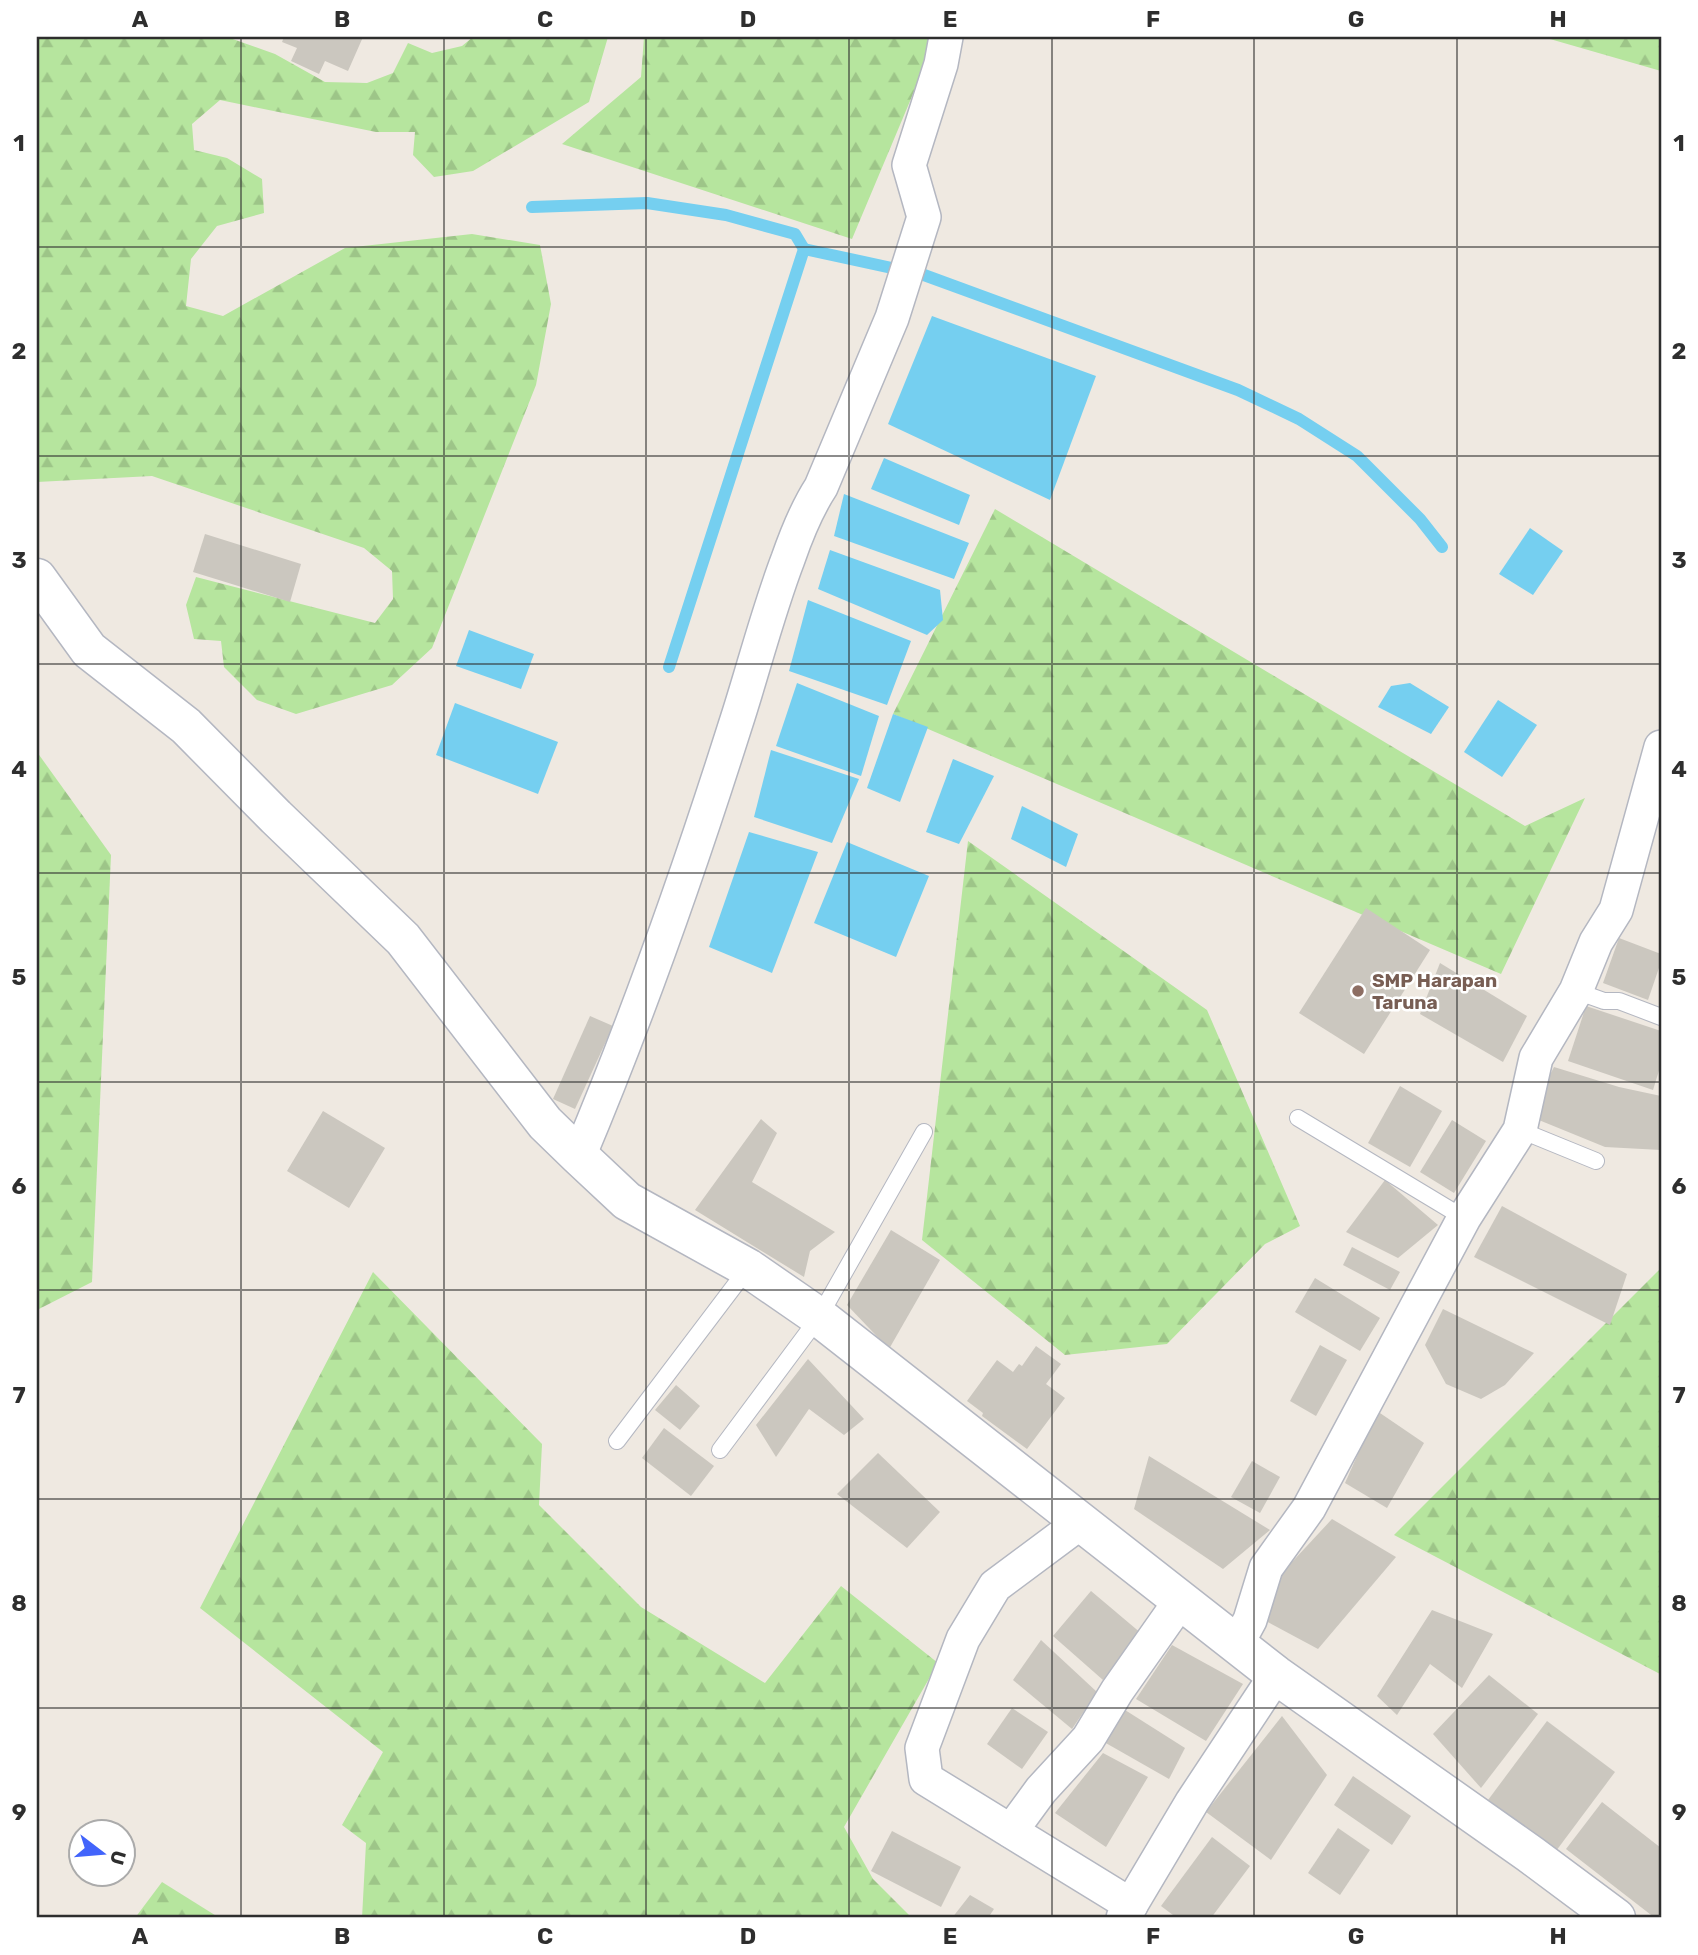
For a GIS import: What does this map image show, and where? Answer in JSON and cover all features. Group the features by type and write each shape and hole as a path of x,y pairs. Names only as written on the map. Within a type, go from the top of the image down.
{"main road":[{"path":"37,578 89,650 186,726 403,939 545,1123 627,1201 748,1268 819,1317 1276,1675 1616,1918"}],"street":[{"path":"579,1156 619,1060 684,876 735,727 784,569 806,510 821,487 892,318 924,217 909,165 941,64 946,37"},
{"path":"1237,1644 1250,1620 1266,1568 1309,1508 1464,1218 1520,1130 1536,1058 1576,991 1596,942 1616,910 1661,747"},
{"path":"1081,1522 995,1586 963,1639 922,1748 926,1779 1011,1831 1127,1912 1192,1802 1276,1675"},
{"path":"1011,1831 1041,1790 1088,1739 1117,1691 1181,1600"}],"lane":[{"path":"1576,991 1604,1001 1619,1001 1661,1017"},
{"path":"1298,1118 1464,1218"},
{"path":"1520,1130 1596,1161"},
{"path":"720,1450 819,1317 924,1132"},
{"path":"617,1441 748,1268"}],"green space":[{"path":"37,37 227,37 275,54 325,82 367,83 393,73 408,43 432,53 462,46 473,37 608,37 589,102 473,171 434,177 413,155 415,132 376,132 220,100 192,124 194,150 227,158 262,179 264,213 217,226 191,259 186,306 223,316 345,248 472,234 540,245 551,304 536,385 432,648 392,685 296,714 257,700 224,667 221,641 194,639 186,605 196,577 375,623 393,599 392,571 364,548 152,476 37,482"},
{"path":"644,37 934,37 934,44 852,239 562,144 641,77"},
{"path":"1543,37 1661,37 1661,71"},
{"path":"995,509 1525,826 1585,798 1501,974 893,714"},
{"path":"37,752 111,855 92,1282 37,1310"},
{"path":"968,841 1207,1010 1300,1226 1265,1244 1167,1344 1065,1355 922,1240"},
{"path":"1661,1268 1661,1672 1660,1674 1394,1535"},
{"path":"373,1272 542,1444 539,1505 641,1607 765,1683 841,1586 938,1663 844,1827 873,1879 912,1918 362,1918 366,1843 342,1825 383,1752 200,1608"},
{"path":"162,1882 218,1917 218,1918 135,1918"}],"water":[{"path":"932,316 1096,376 1050,500 888,424"},
{"path":"884,458 970,495 959,525 871,489"},
{"path":"844,494 969,543 954,579 834,536"},
{"path":"1530,528 1563,551 1533,595 1499,574"},
{"path":"830,550 940,590 943,620 927,635 818,589"},
{"path":"808,600 911,641 887,705 789,671"},
{"path":"469,630 534,654 521,689 456,666"},
{"path":"797,683 879,716 861,776 776,746"},
{"path":"1410,683 1449,707 1431,734 1378,707 1391,686"},
{"path":"1498,700 1537,725 1502,777 1464,752"},
{"path":"455,703 558,742 538,794 436,755"},
{"path":"893,714 928,727 900,802 867,788"},
{"path":"771,750 859,779 832,843 754,817"},
{"path":"953,759 994,776 959,844 926,832"},
{"path":"1022,806 1078,834 1066,867 1011,839"},
{"path":"749,832 818,852 772,973 709,947"},
{"path":"847,842 929,876 896,957 814,923"}],"building":[{"path":"284,37 363,37 348,71 325,61 319,74 291,61 297,48 282,42"},
{"path":"205,534 301,564 290,602 193,572"},
{"path":"1366,908 1430,950 1364,1054 1299,1013"},
{"path":"1619,938 1661,954 1661,962 1648,1000 1603,983"},
{"path":"1440,963 1527,1016 1503,1062 1420,1014"},
{"path":"1586,1006 1661,1031 1661,1064 1653,1090 1568,1061"},
{"path":"590,1016 613,1026 575,1109 553,1099"},
{"path":"1554,1067 1619,1087 1661,1096 1661,1150 1605,1147 1529,1116"},
{"path":"1400,1086 1442,1111 1410,1167 1368,1143"},
{"path":"323,1111 385,1148 349,1208 287,1171"},
{"path":"761,1119 777,1133 752,1182 835,1232 810,1251 804,1277 695,1210"},
{"path":"1452,1120 1486,1141 1454,1193 1420,1172"},
{"path":"1385,1180 1438,1225 1398,1258 1346,1232"},
{"path":"1502,1206 1627,1274 1610,1325 1474,1257"},
{"path":"891,1230 940,1260 889,1349 847,1305"},
{"path":"1352,1247 1400,1272 1390,1290 1343,1265"},
{"path":"1315,1278 1380,1318 1360,1351 1295,1312"},
{"path":"1443,1309 1534,1353 1505,1385 1481,1399 1446,1384 1425,1345"},
{"path":"1320,1345 1347,1360 1316,1416 1290,1401"},
{"path":"1036,1346 1061,1364 1046,1384 1065,1398 1027,1449 982,1416 983,1413 967,1401 997,1360 1013,1372 1019,1364 1022,1366"},
{"path":"808,1359 864,1419 844,1435 809,1409 776,1457 756,1425"},
{"path":"676,1385 700,1406 680,1430 655,1410"},
{"path":"1377,1411 1424,1443 1387,1508 1345,1483"},
{"path":"664,1428 714,1466 691,1496 642,1458"},
{"path":"878,1453 940,1512 907,1548 837,1494"},
{"path":"1149,1456 1270,1530 1223,1569 1134,1509"},
{"path":"1252,1461 1280,1477 1260,1513 1231,1497"},
{"path":"1332,1519 1396,1557 1318,1649 1262,1619 1279,1576"},
{"path":"1091,1591 1142,1634 1103,1680 1053,1636"},
{"path":"1432,1610 1493,1634 1462,1688 1430,1664 1397,1715 1377,1696"},
{"path":"1041,1640 1097,1692 1072,1729 1013,1680"},
{"path":"1172,1645 1243,1684 1206,1741 1136,1699"},
{"path":"1489,1675 1538,1714 1481,1788 1433,1734"},
{"path":"1012,1708 1048,1732 1022,1769 987,1744"},
{"path":"1125,1710 1185,1748 1169,1779 1104,1742"},
{"path":"1282,1716 1327,1775 1271,1860 1206,1812"},
{"path":"1547,1721 1615,1772 1556,1851 1488,1800"},
{"path":"1103,1753 1148,1777 1106,1847 1055,1813"},
{"path":"1353,1776 1411,1816 1392,1845 1334,1805"},
{"path":"1602,1802 1661,1848 1661,1918 1655,1918 1566,1849"},
{"path":"1338,1828 1370,1850 1340,1895 1308,1873"},
{"path":"892,1831 961,1867 941,1907 871,1871"},
{"path":"1212,1837 1250,1866 1211,1918 1177,1918 1161,1906"},
{"path":"970,1895 994,1909 988,1918 952,1918"}],"waterway":[{"path":"532,207 647,203 726,215 795,234 804,249 669,667"},
{"path":"804,249 924,275 1238,390 1299,419 1357,456 1420,519 1442,547"}],"place":[{"name":"SMP Harapan Taruna","path":"1358,991"}]}
